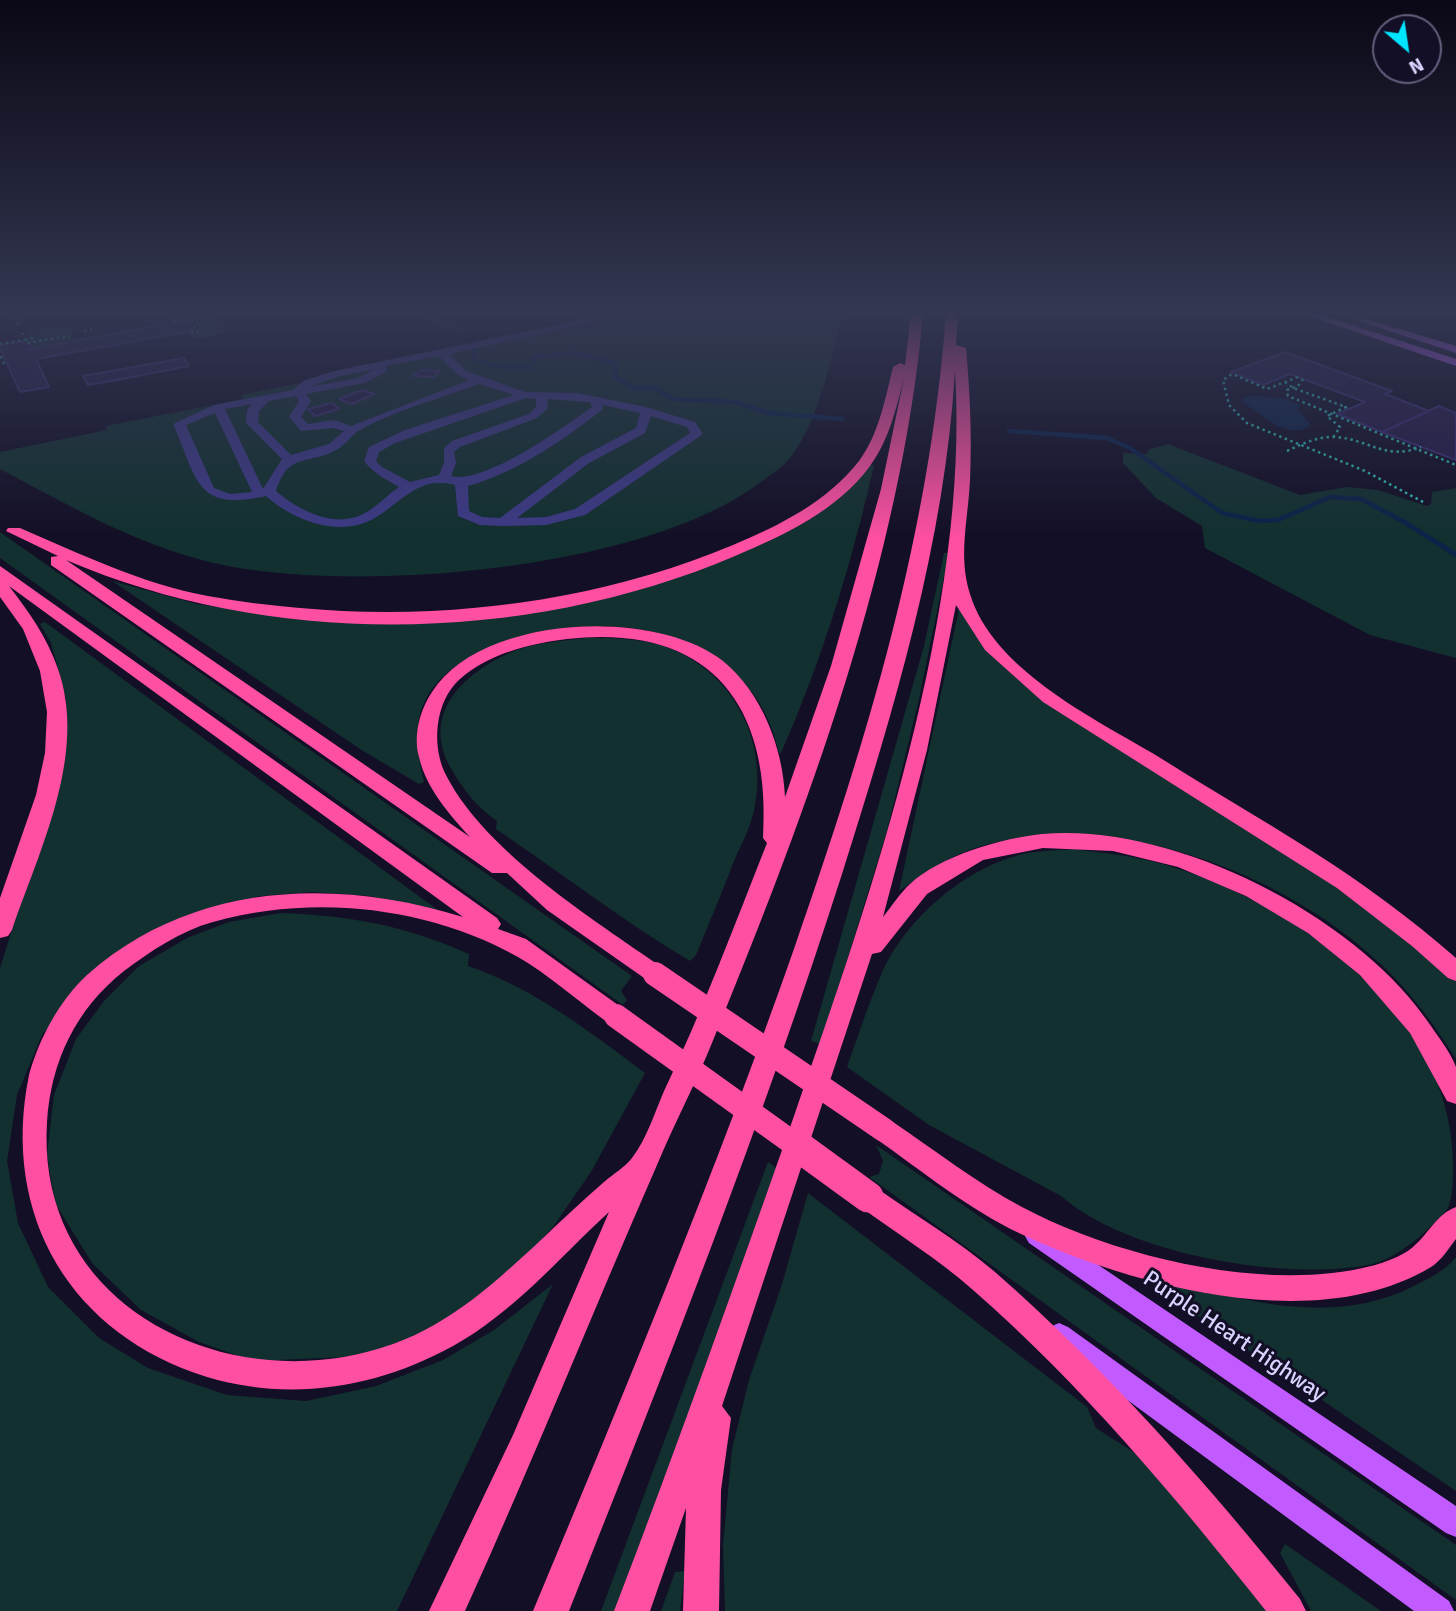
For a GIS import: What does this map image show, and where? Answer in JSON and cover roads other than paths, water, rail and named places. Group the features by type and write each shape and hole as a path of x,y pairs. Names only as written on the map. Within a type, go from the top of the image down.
{"highway":[{"path":"7,526 134,583 207,601 291,612 382,616 528,606 622,587 685,570 749,545 802,517 847,483 862,467 883,432 895,389"},
{"path":"447,1611 524,1446 643,1165 701,1040 760,894 841,666 869,570 897,453 905,389"},
{"path":"551,1611 671,1314 792,989 849,820 887,691 930,505 947,389"},
{"path":"632,1611 722,1367 853,982 919,745 941,644 956,554 964,422 961,389"},
{"path":"7,526 981,1197 1042,1230 1128,1264 1219,1282 1284,1287 1335,1285 1378,1278 1406,1266 1434,1247 1456,1219"},
{"path":"956,554 959,591 967,610 980,632 1023,677 1079,717 1357,891 1427,944 1456,972"},
{"path":"0,571 983,1280 1122,1417 1217,1522 1289,1611"},
{"path":"0,585 40,640 51,667 59,725 55,759 45,797 0,930"},
{"path":"565,912 484,838 450,799 436,777 428,756 426,736 433,703 442,688 466,667 517,642 577,631 617,631 677,643 713,663 741,694 764,738 773,773 774,836 760,894"},
{"path":"853,982 888,920 917,891 942,873 990,850 1018,843 1068,839 1110,843 1149,851 1228,878 1302,917 1336,941 1368,968 1418,1025 1456,1094"},
{"path":"528,952 490,933 430,913 384,904 309,898 275,900 219,911 159,935 123,958 78,1001 58,1031 39,1071 29,1108 26,1144 29,1182 38,1218 59,1259 90,1296 130,1328 172,1350 219,1367 267,1376 314,1376 352,1371 390,1360 426,1345 484,1312 643,1165"},
{"path":"701,1611 704,1497 722,1367"}],"main road":[{"name":"Purple Heart Highway","path":"981,1197 1456,1523"},
{"path":"983,1280 1439,1611"}],"street":[{"path":"309,389 218,407 178,424 209,490 216,496 234,499 264,493 289,459 333,447 352,430 456,389"},
{"path":"461,483 463,513 480,521 546,521 580,512 697,434 691,425 646,411 595,400 524,395 507,389"},
{"path":"298,391 305,401 295,417 305,428 334,424 352,430"},
{"path":"408,487 378,470 369,461 373,450 397,435 419,427 496,409 524,395"},
{"path":"444,478 450,463 448,452 457,444 533,416 542,408 541,395"},
{"path":"268,396 253,410 252,423 289,459"},
{"path":"218,407 264,493 305,516 330,521 361,520 408,487 444,478 461,483 493,472 582,421 598,408 595,400"},
{"path":"503,522 585,460 641,430 646,411"}],"water":[{"path":"1245,397 1288,399 1300,405 1298,409 1311,425 1302,430 1283,428 1241,401"}],"waterway":[{"path":"657,389 672,399 736,402 768,413 842,419"},
{"path":"1009,431 1107,438 1130,448 1222,513 1259,521 1278,520 1330,497 1361,499 1408,524"},
{"path":"1406,523 1456,555"}]}
